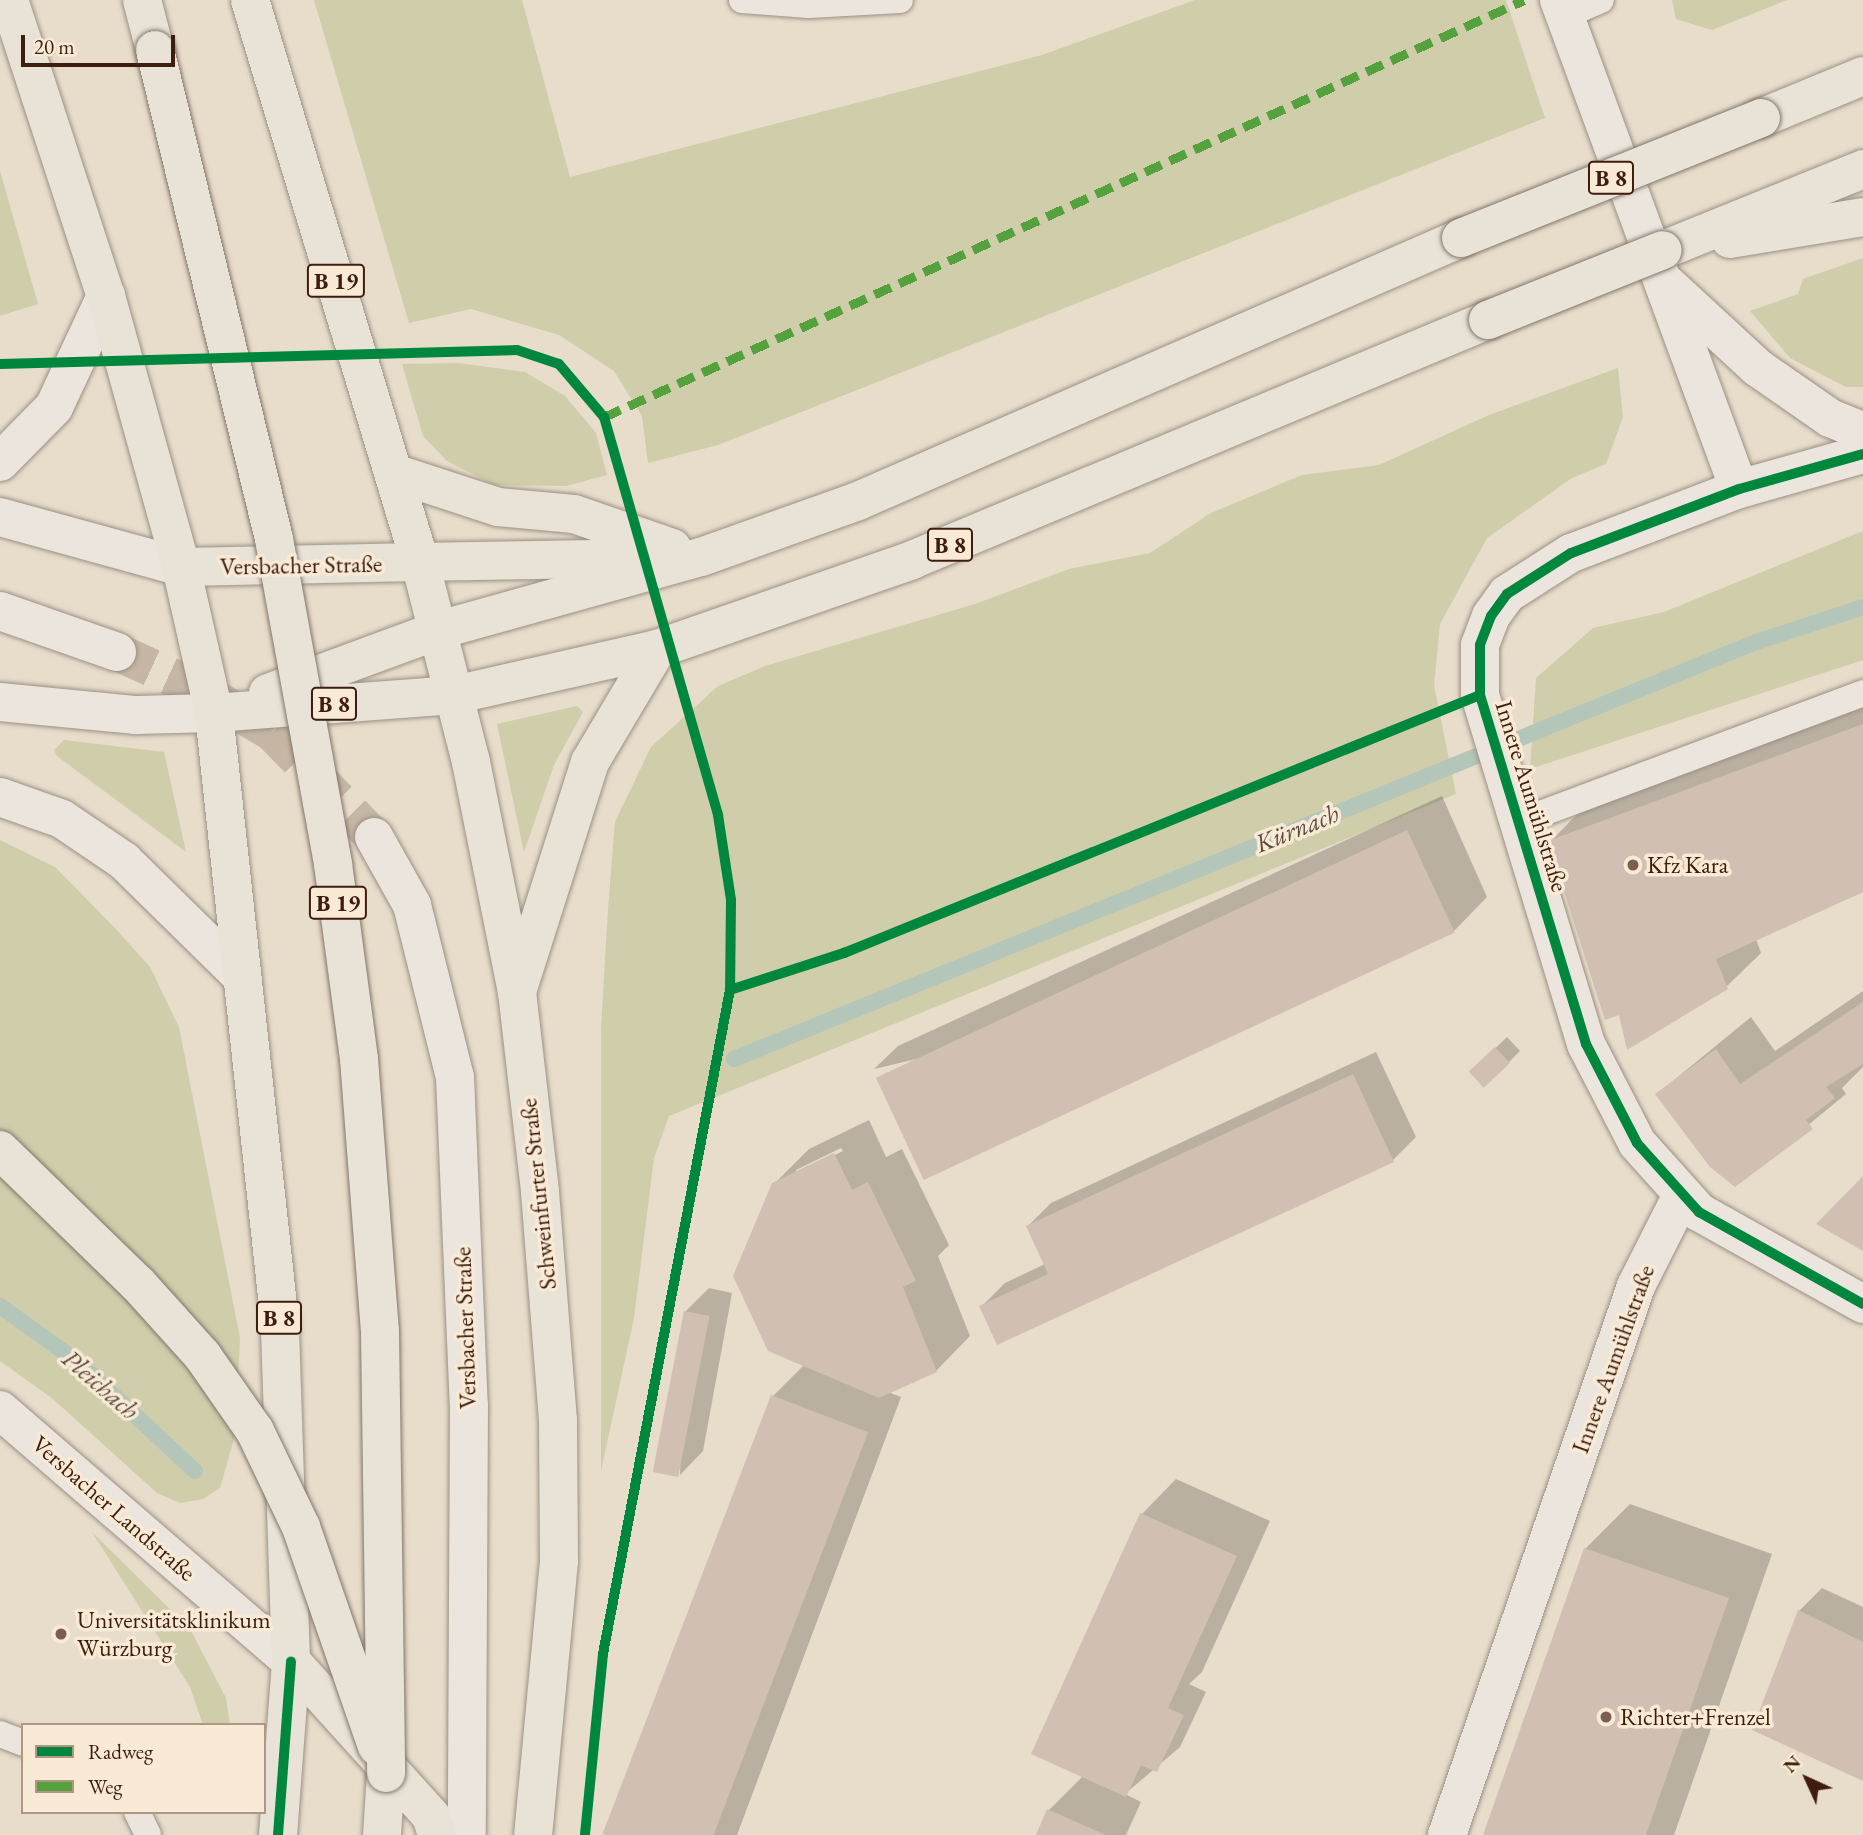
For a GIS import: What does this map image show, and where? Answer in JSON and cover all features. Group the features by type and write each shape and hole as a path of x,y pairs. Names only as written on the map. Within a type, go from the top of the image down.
{"main road":[{"path":"9,0 106,296 181,567 214,713"},
{"name":"B 19","path":"142,0 274,539 347,968 380,1331 386,1773 382,1835"},
{"name":"B 19","path":"250,0 420,562"},
{"name":"B 8","path":"214,713 439,630 701,557 858,501 1461,238 1863,76"},
{"name":"B 8","path":"1663,265 1799,195 1863,169"},
{"name":"B 8","path":"214,713 454,695 657,649 912,560 1488,320 1663,265 1856,219"},
{"path":"394,473 498,507 575,514 701,557"},
{"name":"B 8","path":"420,562 701,557"},
{"name":"Versbacher Straße","path":"181,567 420,562"},
{"name":"Schweinfurter Straße","path":"420,562 454,695 517,992 558,1420 559,1561 533,1835"},
{"path":"517,992 590,762 657,649"},
{"name":"B 8","path":"214,713 280,1324 291,1661 278,1835"},
{"name":"B 19","path":"0,1150 148,1294 202,1354 255,1431 301,1527 386,1773"},
{"path":"291,1661 431,1816 437,1835"},
{"path":"287,1713 357,1732"}],"street":[{"path":"1562,8 1663,265 1739,489"},
{"path":"1663,265 1758,368 1830,418 1863,431"},
{"path":"0,462 54,407 106,296"},
{"name":"Innere Aumühlstraße","path":"1447,1835 1636,1286 1681,1197 1637,1143 1586,1044 1514,816 1480,695 1480,645 1507,594 1571,553 1739,489 1863,454"},
{"path":"0,517 181,567"},
{"path":"0,611 117,652"},
{"path":"0,702 136,715 214,713"},
{"path":"0,797 62,819 124,861 241,976"},
{"name":"Versbacher Straße","path":"374,837 412,905 455,1077 469,1405 467,1835"},
{"path":"1681,1197 1863,1304"},
{"name":"Versbacher Landstraße","path":"7,1423 291,1661"}],"lane":[{"path":"742,0 808,5 900,0"},
{"path":"1562,8 1601,0"},
{"name":"Innere Aumühlstraße","path":"1514,816 1863,693"},
{"path":"138,1814 148,1835"}],"shaded area":[{"path":"314,0 522,0 570,177 1042,55 1195,0 1506,0 1545,118 718,445 648,463 642,416 614,371 559,335 471,309 409,323"},
{"path":"1672,0 1787,0 1712,30 1676,19"},
{"path":"0,171 38,304 0,316"},
{"path":"1863,258 1863,387 1846,387 1790,358 1750,311 1798,294 1803,279"},
{"path":"459,363 525,372 565,396 596,433 607,475 566,486 494,485 447,461 423,436 402,364"},
{"path":"1618,368 1623,417 1606,464 1572,478 1487,538 1440,624 1434,685 1456,794 669,1116 654,1158 634,1318 601,1471 601,1028 608,909 615,822 651,747 718,686 765,666 975,604 1069,569 1150,553 1211,513 1302,475 1379,465 1489,415"},
{"path":"1863,531 1863,660 1530,769 1536,678 1593,628 1664,612"},
{"path":"577,706 583,712 554,765 524,852 497,724"},
{"path":"64,740 164,752 186,852 57,756 54,750"},
{"path":"0,840 55,867 115,928 150,967 179,1027 240,1338 236,1432 220,1488 203,1499 180,1503 157,1493 53,1399 0,1361"},
{"path":"92,1532 190,1629 226,1698 230,1723 202,1723 190,1687"}],"building":[{"path":"1863,724 1863,892 1716,959 1728,989 1627,1050 1619,1015 1605,1020 1548,841"},
{"path":"1407,830 1455,932 924,1180 876,1078"},
{"path":"1863,1002 1863,1064 1826,1087 1835,1098 1806,1120 1813,1129 1735,1187 1710,1167 1655,1094 1716,1049 1740,1084"},
{"path":"1495,1047 1510,1063 1484,1088 1469,1072"},
{"path":"1353,1074 1394,1162 997,1345 979,1306 1048,1274 1026,1226"},
{"path":"834,1153 852,1190 868,1182 916,1281 903,1287 937,1372 879,1398 768,1351 733,1276 772,1183"},
{"path":"1863,1176 1863,1251 1816,1224"},
{"path":"684,1311 710,1316 678,1477 653,1472"},
{"path":"771,1395 868,1432 713,1835 603,1834"},
{"path":"1140,1513 1237,1556 1168,1708 1184,1715 1157,1772 1141,1765 1126,1797 1031,1754"},
{"name":"Richter+Frenzel","path":"1584,1548 1729,1598 1646,1835 1483,1835"},
{"path":"1798,1610 1863,1642 1863,1781 1752,1730"},
{"path":"1047,1809 1106,1835 1036,1835"}],"waterway":[{"name":"Kürnach","path":"734,1059 1756,642 1863,607"},
{"name":"Pleichach","path":"0,1306 78,1362 195,1471"}],"tunnel":[{"path":"117,652 196,688 272,732 374,837"}],"marked path":[{"path":"604,417 1524,0"}],"cycle path":[{"path":"0,364 517,350 559,364 604,417 718,815 731,900 730,990 603,1654 585,1835"},
{"path":"1863,454 1739,489 1571,553 1507,594 1491,616 1480,645 1480,695 1586,1044 1637,1143 1699,1212 1863,1304"},
{"path":"730,990 844,953 1480,695"},
{"path":"278,1835 291,1661"}],"place":[{"name":"Kfz Kara","path":"1633,865"},
{"name":"Universitätsklinikum Würzburg","path":"61,1634"},
{"name":"Richter+Frenzel","path":"1606,1717"}]}
